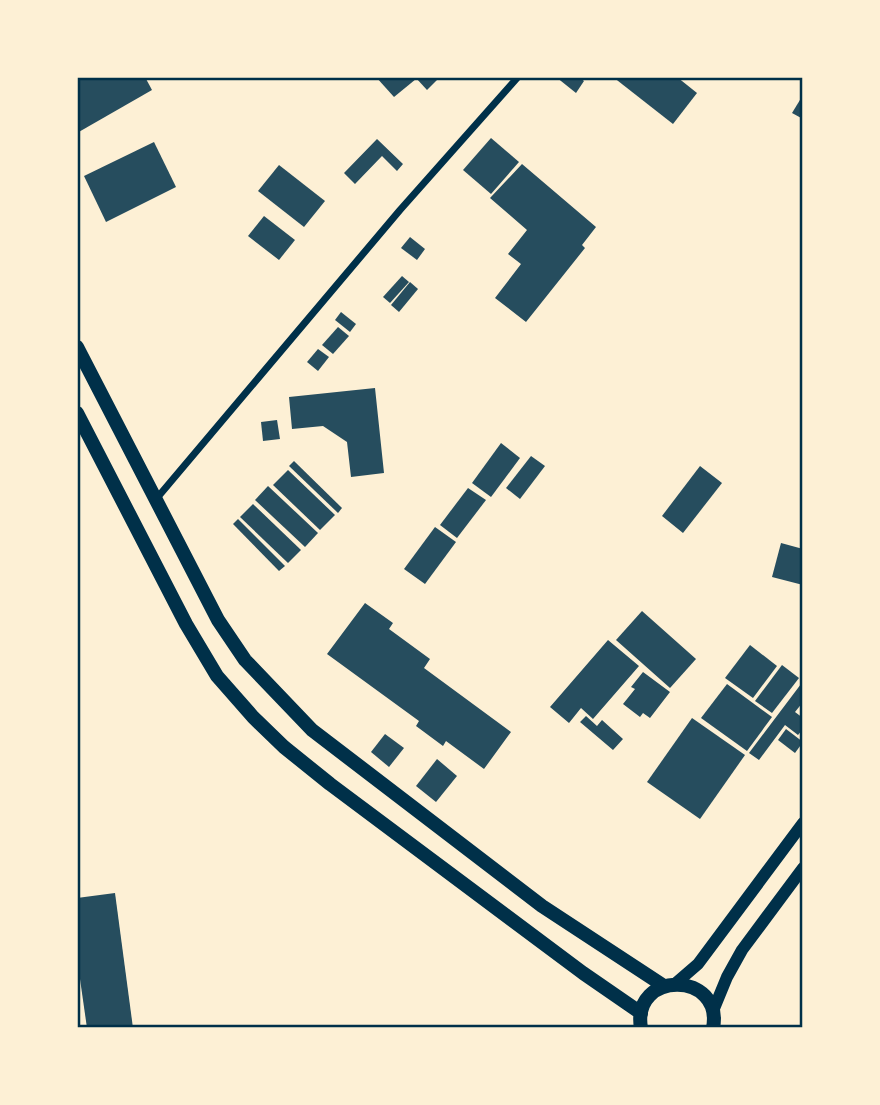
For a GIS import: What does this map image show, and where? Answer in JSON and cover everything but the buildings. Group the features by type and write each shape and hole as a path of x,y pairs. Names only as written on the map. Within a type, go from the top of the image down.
{"main road":[{"path":"77,347 218,620 245,660 312,730 542,906 670,985"},
{"path":"77,413 186,624 217,676 253,717 284,747 330,784 583,973 641,1013"},
{"path":"641,1028 641,1013 645,1001 653,992 670,985 689,985 699,991 708,1000 715,1023"}],"street":[{"path":"157,498 400,210 517,77"},
{"path":"670,985 704,957 803,823"},
{"path":"715,1023 727,977 742,950 803,868"}]}
